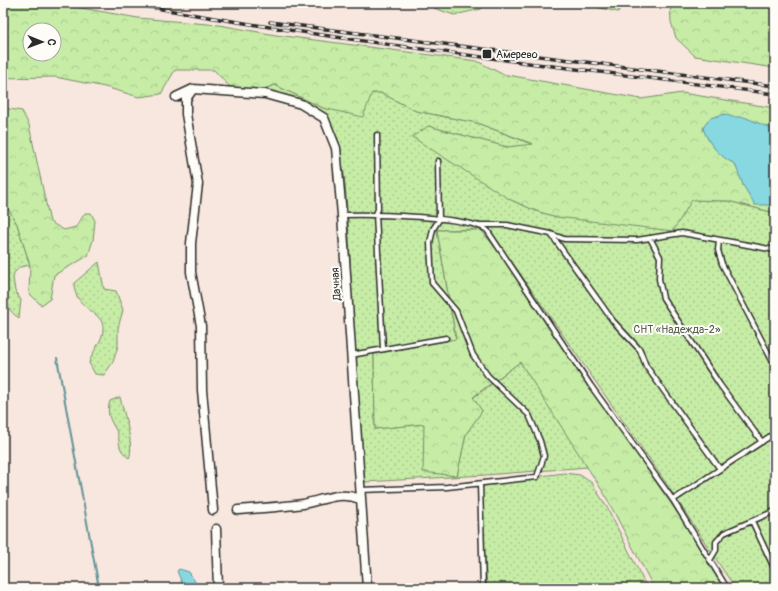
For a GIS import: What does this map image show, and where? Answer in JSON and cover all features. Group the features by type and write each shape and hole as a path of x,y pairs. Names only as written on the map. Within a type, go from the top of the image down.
{"street":[{"path":"176,97 193,89 225,88 266,94 301,104 324,118 336,148 342,215 351,423 359,490"},
{"path":"193,89 186,99 186,114 198,184 192,243 191,272 201,326 202,390 213,510"},
{"name":"Дачная","path":"342,215 367,588"},
{"path":"238,510 304,504 338,496 351,496 360,499"},
{"path":"216,529 218,588"}],"lane":[{"path":"377,135 378,210 376,214 383,348"},
{"path":"359,490 480,484 537,477 544,456 540,441 529,416 502,391 480,366 473,355 456,311 432,283 430,243 433,229 440,220 438,161"},
{"path":"342,215 376,214 481,225 507,225 551,234 564,239 607,240 650,238 682,233 719,241 775,250"},
{"path":"481,225 486,230 591,386 673,500 727,588"},
{"path":"551,234 613,321 640,350 646,366 720,469"},
{"path":"650,238 660,257 659,279 662,298 720,385 762,442"},
{"path":"719,241 718,250 722,264 775,366"},
{"path":"348,355 446,338"},
{"path":"673,500 775,433"},
{"path":"480,484 483,588"},
{"path":"710,560 716,550 716,542 724,533 775,511"},
{"path":"752,521 775,570"}],"green space":[{"path":"3,3 53,3 138,18 219,25 276,35 477,61 502,74 641,99 682,93 775,108 775,213 728,201 692,200 673,231 557,217 536,211 509,199 412,137 428,126 507,147 533,144 477,123 416,111 381,93 372,93 363,117 323,108 275,85 255,92 229,86 214,70 175,70 161,94 139,97 105,87 55,77 3,78"},
{"path":"438,3 486,3 481,9 454,15 434,8"},
{"path":"592,3 624,3 618,12 596,7"},
{"path":"670,3 775,3 775,68 695,56 676,38 671,22"},
{"name":"СНТ «Надежда-2»","path":"275,85 323,108 373,93 381,93 416,111 477,123 534,145 507,147 428,126 509,199 536,211 557,217 692,200 728,201 775,213 775,588 735,588 662,477 489,229 437,230 456,340 374,354 375,429 424,424 457,476 466,434 482,411 473,398 520,362 588,467 485,475 365,482 357,396 348,219 344,173 336,140 318,114 255,92"},
{"path":"3,108 22,111 29,125 50,222 64,230 76,227 85,213 91,213 95,221 93,240 88,256 54,275 50,299 41,305 29,293 30,265 17,224 3,200"},
{"path":"3,200 17,224 30,265 20,267 14,273 13,278 15,291 21,300 19,318 13,313 7,304 3,282"},
{"path":"437,230 481,230 513,269 546,324 683,521 723,588 654,588 605,495 520,362 473,397 482,411 466,434 457,476 423,472 424,424 375,429 374,354 456,339"},
{"path":"99,262 104,289 116,291 123,310 118,328 118,346 113,362 104,375 95,374 89,363 103,334 102,323 99,318 79,299 75,292 74,283"},
{"path":"120,397 130,437 131,445 129,458 120,448 118,434 110,420 110,401"},
{"path":"564,473 580,475 592,483 608,509 647,588 487,588 480,484"}],"water":[{"path":"725,114 732,117 744,117 775,130 774,205 755,205 743,185 735,164 724,158 711,145 705,134 703,128 710,118"},
{"path":"179,569 189,572 199,588 184,588 177,571"}],"waterway":[{"path":"57,358 99,588"}],"railway":[{"path":"129,3 370,42 775,94"},
{"path":"270,22 775,86"}],"place":[{"name":"Амерево","path":"487,54"}]}
